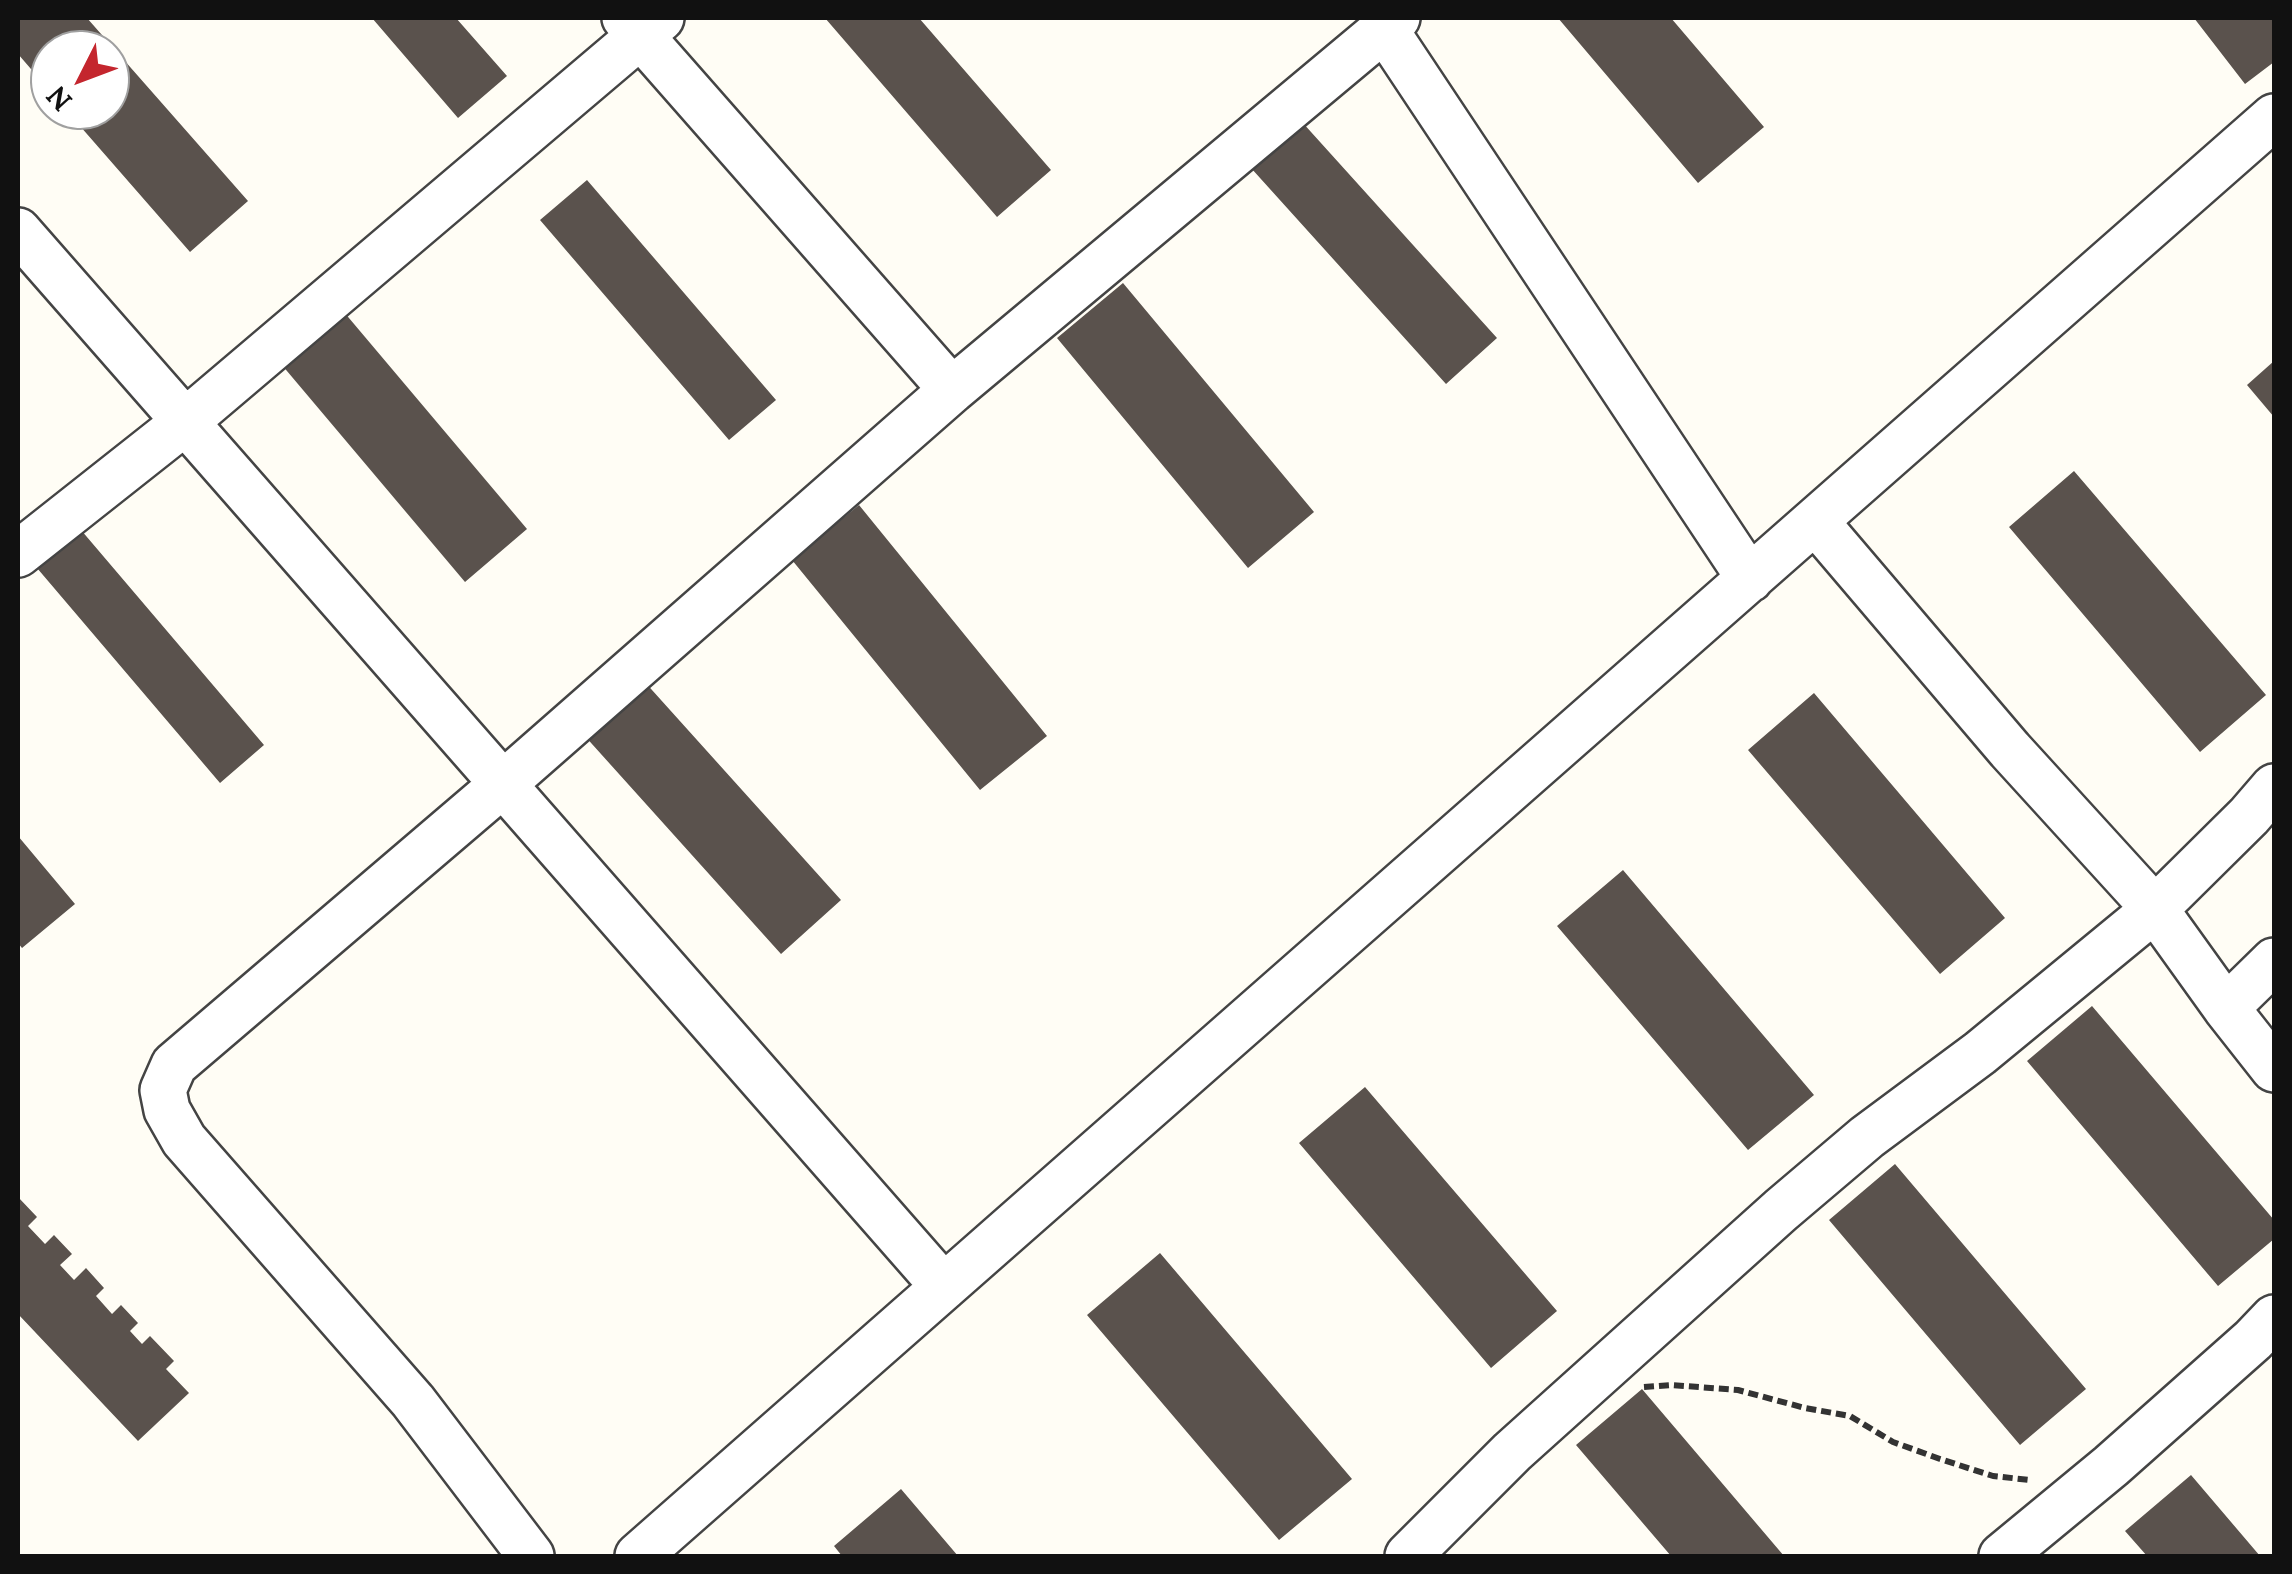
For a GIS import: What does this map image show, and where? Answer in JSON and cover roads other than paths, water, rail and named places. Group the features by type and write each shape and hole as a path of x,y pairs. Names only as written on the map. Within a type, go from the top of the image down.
{"street":[{"path":"18,554 185,422 642,23 952,390"},
{"path":"531,1556 414,1402 184,1140 167,1110 163,1090 174,1065 952,390 1391,23 1750,579"},
{"path":"638,1556 2274,117"},
{"path":"18,231 944,1287"},
{"path":"1815,521 2010,750 2156,909 2274,1068"},
{"path":"1408,1556 1524,1440 1781,1210 1867,1137 1980,1053 2156,909 2274,787"},
{"path":"2226,1008 2274,961"},
{"path":"2002,1556 2274,1318"}]}
